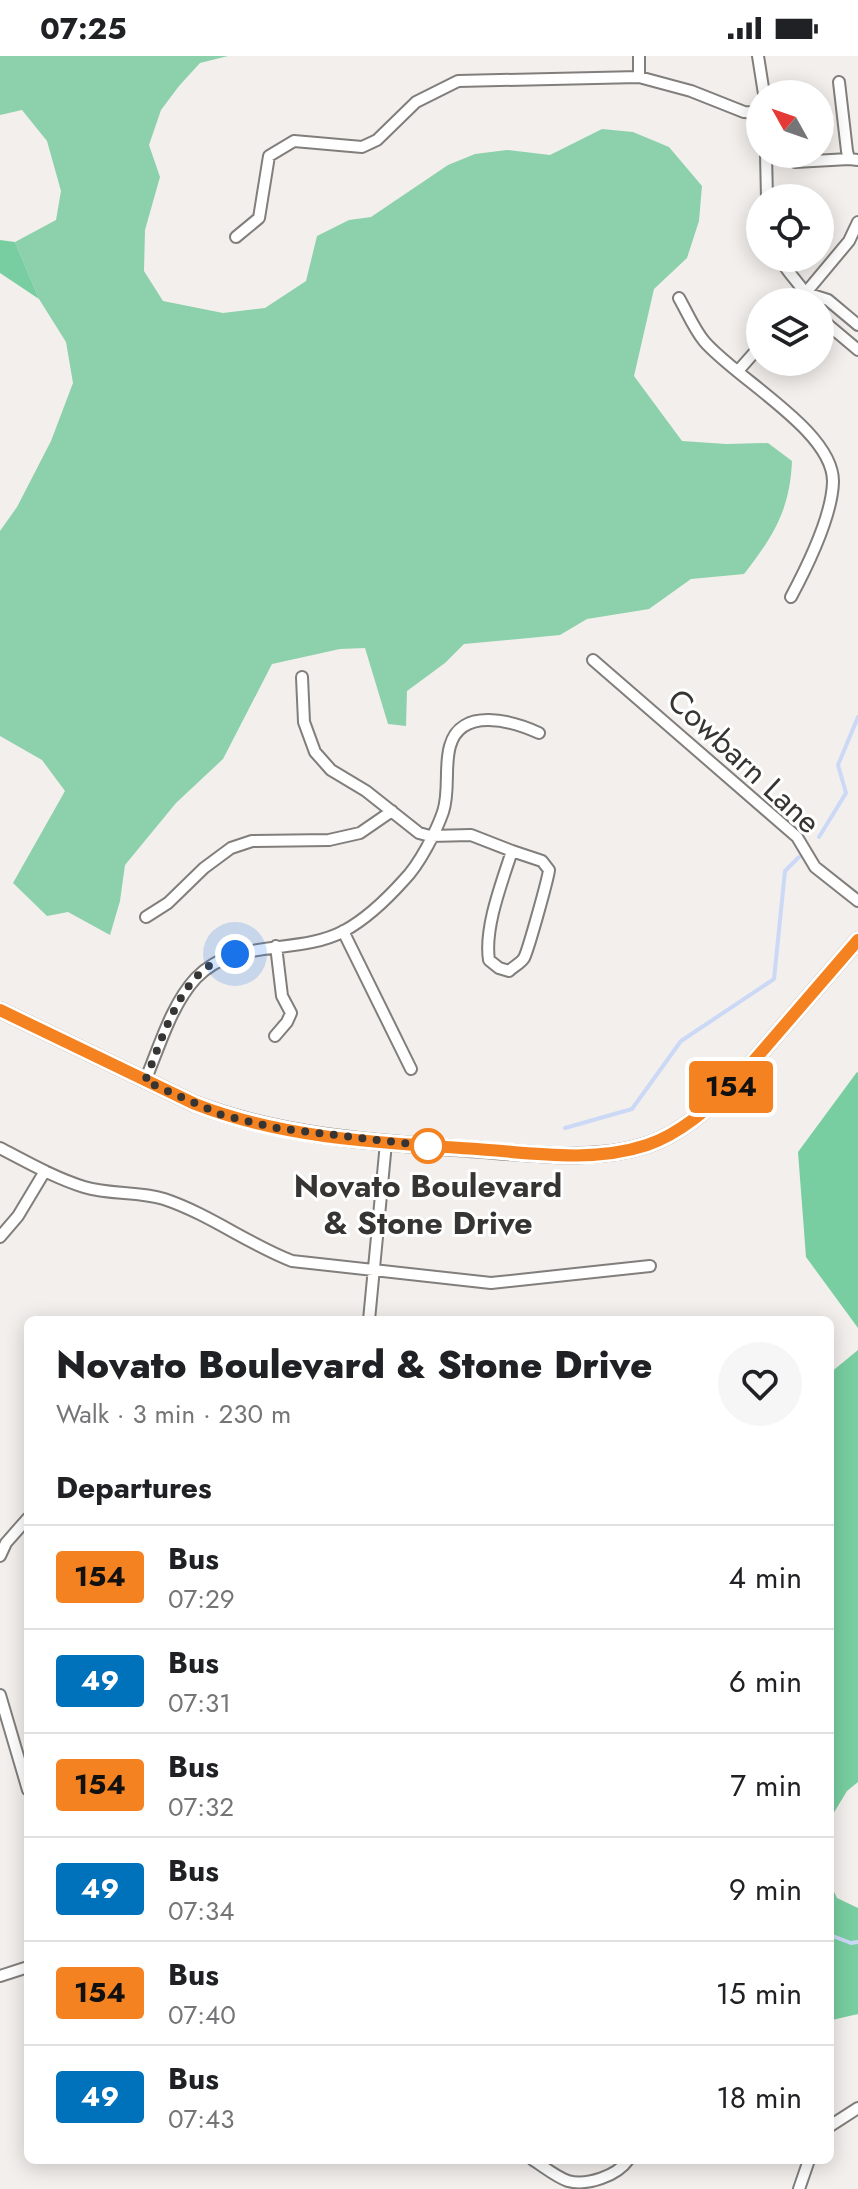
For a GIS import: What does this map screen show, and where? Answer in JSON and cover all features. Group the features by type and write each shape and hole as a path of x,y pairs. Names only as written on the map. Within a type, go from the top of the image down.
{"main road":[{"path":"0,1010 222,1115 276,1128 386,1143 554,1155 600,1154 647,1145 680,1129 732,1086 858,940"}],"street":[{"path":"639,56 639,77"},
{"path":"758,56 762,80"},
{"path":"236,237 259,218 269,156 294,141 362,147 377,140 416,102 458,81 639,77 691,91 746,112"},
{"path":"834,161 854,160 839,82"},
{"path":"815,288 849,241 858,223"},
{"path":"788,272 801,288"},
{"path":"679,298 704,340 812,435 829,462 833,481 829,508 791,597"},
{"path":"834,305 858,325"},
{"path":"834,330 858,350"},
{"path":"738,371 746,362"},
{"name":"Cowbarn Lane","path":"593,660 797,837 815,867 858,901"},
{"path":"302,677 304,722 315,752 331,770 366,791 419,833 430,836 471,835 542,861 549,870 548,883 524,958 509,971 489,960 487,949 497,899 512,851"},
{"path":"145,1081 180,1000 195,979 211,965 235,954 313,941 343,931 386,899 414,870 443,811 450,745 457,732 471,722 491,719 518,723 539,733"},
{"path":"146,917 168,903 204,868 231,848 252,841 329,840 360,833 392,811"},
{"path":"343,931 411,1069"},
{"path":"275,1036 291,1013 282,996 276,946"},
{"path":"369,1316 386,1143"},
{"path":"0,1148 86,1187 142,1194 182,1206 292,1261 491,1283 650,1266"},
{"path":"0,1237 18,1216 45,1171"},
{"path":"0,1556 6,1543 24,1523"},
{"path":"0,1695 24,1760"},
{"path":"0,1976 24,1968"},
{"path":"834,2123 858,2108"},
{"path":"540,2164 568,2181 599,2179 625,2164"},
{"path":"799,2189 808,2164"}],"green space":[{"path":"0,56 228,56 200,63 161,110 149,145 160,177 145,230 144,271 163,301 223,313 265,308 306,281 317,236 349,220 371,217 448,165 475,154 507,150 550,155 602,129 633,132 669,147 702,186 699,221 687,258 654,289 634,376 682,441 768,443 792,461 784,509 763,548 744,574 691,579 649,609 587,619 560,635 464,644 445,663 407,691 406,726 388,724 365,648 340,649 272,664 223,759 176,803 125,865 120,901 110,935 68,912 47,916 13,883 65,791 42,760 0,736 0,531 17,507 51,441 73,383 66,342 39,299 15,242 56,220 61,191 47,141 22,110 0,115"},
{"path":"0,240 15,242 39,299 0,273"},
{"path":"857,1072 858,1328 806,1257 798,1152"},
{"path":"858,1350 858,1782 847,1791 834,1812 834,1370"},
{"path":"834,1892 837,1898 858,1908 858,2014 834,2020"}],"waterway":[{"path":"819,837 846,793 838,765 858,717"},
{"path":"565,1128 632,1109 681,1041 774,979 785,871 799,857"},
{"path":"834,1937 851,1943 858,1942"}],"bus line":[{"name":"154","path":"0,1010 195,1104 222,1115 276,1128 386,1143 554,1155 600,1154 647,1145 680,1129 712,1105 858,940"}],"place":[{"name":"Novato Boulevard & Stone Drive","path":"428,1146"}],"route":[{"path":"235,954 211,965 195,979 180,1000 145,1081 222,1115 276,1128 428,1146"}]}
